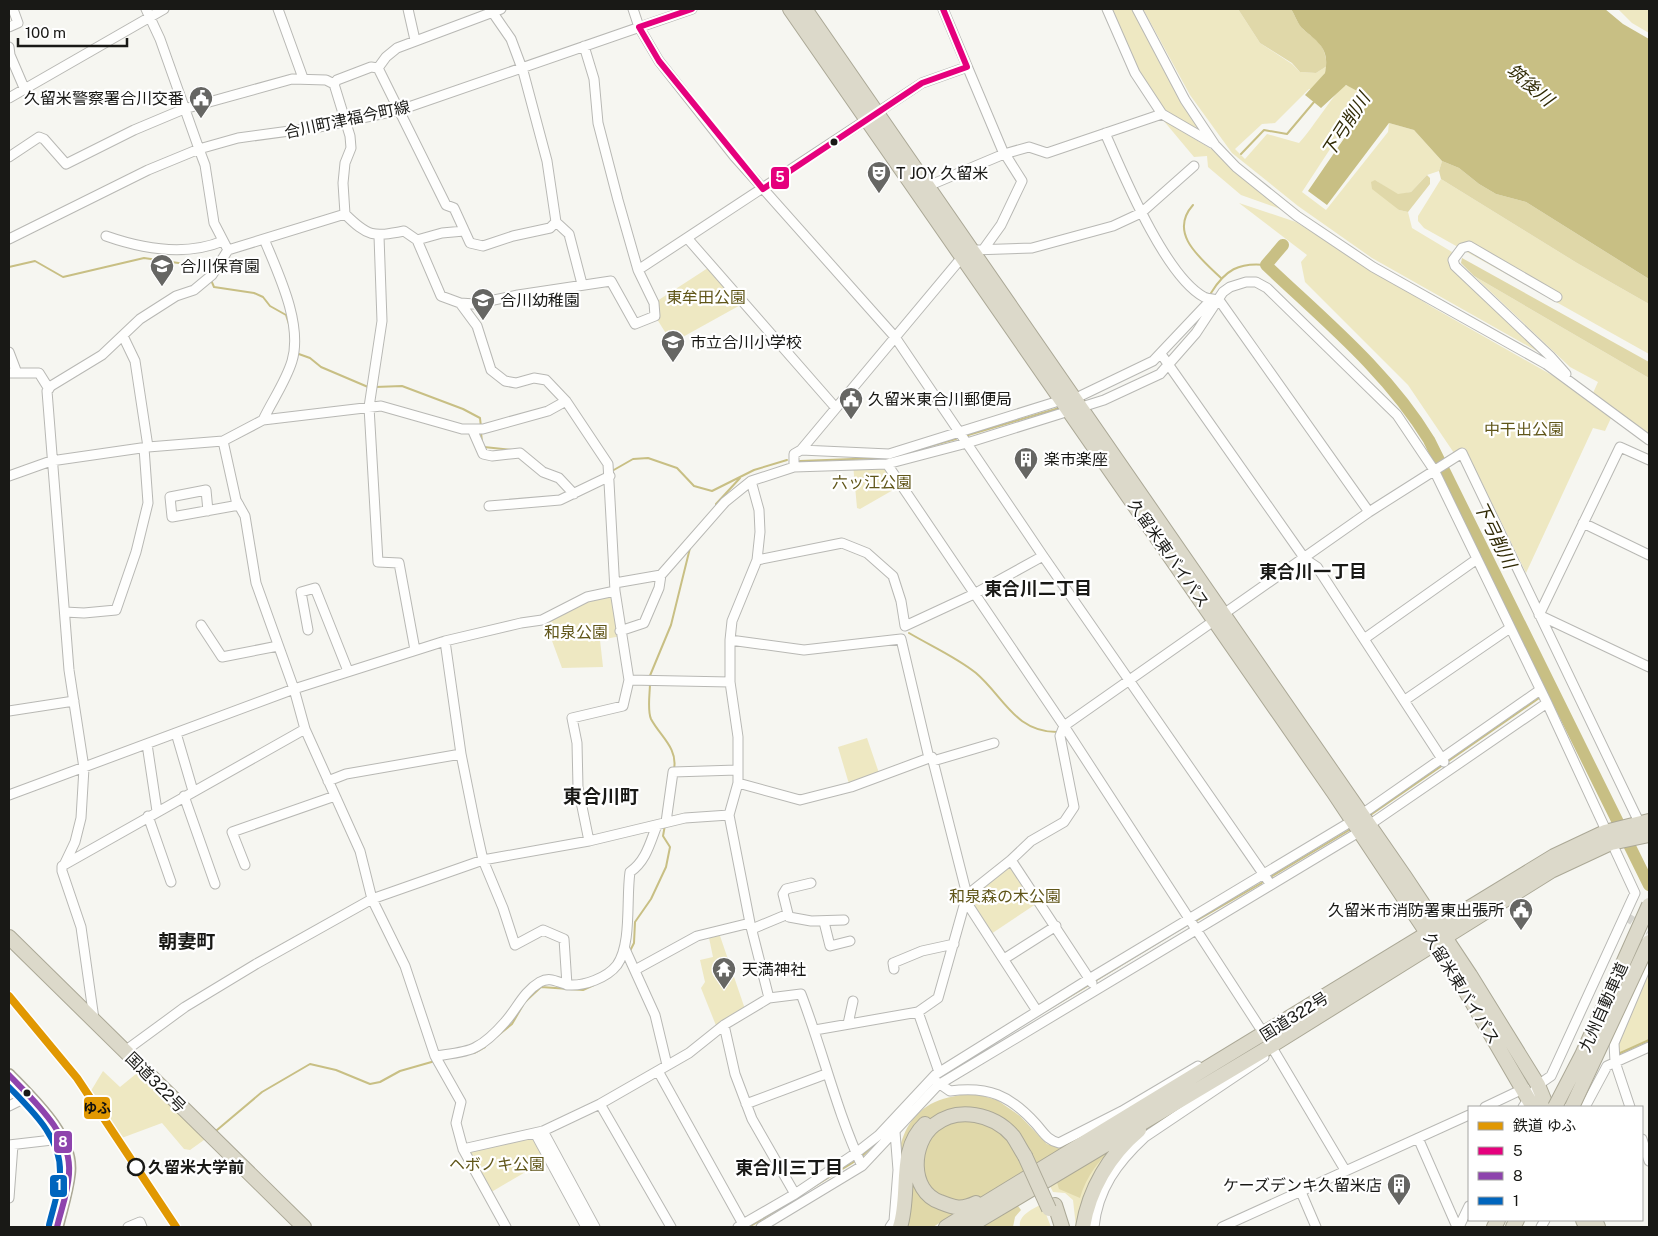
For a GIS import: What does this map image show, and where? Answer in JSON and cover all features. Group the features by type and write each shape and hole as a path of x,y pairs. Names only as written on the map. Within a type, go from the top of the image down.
{"highway":[{"name":"久留米東バイパス","path":"790,9 928,186 1071,404 1220,618 1538,1085 1547,1106"},
{"name":"久留米東バイパス","path":"805,9 872,115 917,194 973,252"},
{"name":"国道322号","path":"946,1227 1001,1193 1268,1040 1436,936 1612,836 1643,828"},
{"name":"九州自動車道","path":"1556,1106 1582,1055 1649,905"},
{"name":"久留米東バイパス","path":"1436,936 1527,1100"},
{"name":"国道322号","path":"9,938 62,991 94,1019 304,1227"},
{"name":"九州自動車道","path":"1572,1106 1649,942"},
{"name":"国道322号","path":"968,1227 1167,1108 1268,1040"},
{"path":"900,1227 906,1194 908,1155 913,1140 931,1118 952,1108 975,1106 1004,1120 1026,1141 1029,1155 1062,1227"},
{"path":"1083,1227 1086,1207 1097,1181 1136,1132 1167,1108"},
{"path":"1001,1193 963,1209 933,1200 925,1192 917,1179 916,1163 926,1136 934,1125 958,1114 983,1115 1012,1136 1029,1155"},
{"path":"1052,1207 1055,1227"}],"main road":[{"path":"9,1075 44,1112 60,1139 68,1161 70,1173 57,1227"}],"street":[{"path":"9,27 18,23 13,9"},
{"path":"49,389 102,355 123,336 132,324 176,296 194,290 212,275 225,245 214,223 205,165 160,39 146,9"},
{"path":"9,98 164,9"},
{"path":"278,9 303,78"},
{"path":"408,9 415,40"},
{"path":"633,9 639,27 659,61 763,189 895,337 1043,556 1271,884"},
{"name":"合川町津福今町線","path":"9,239 148,170 199,149 238,138 346,122 400,110 692,9"},
{"path":"794,467 794,454 801,450 835,406 973,252 1002,225 1022,180 1004,154 943,9"},
{"path":"1107,9 1135,73 1162,114 1215,145"},
{"path":"1137,9 1185,100 1215,145 1236,168 1298,216 1373,267 1546,364 1649,440"},
{"path":"378,68 386,57 397,48 497,11 511,39 522,68 547,161 556,222 569,234 582,284"},
{"path":"9,157 39,137 44,139 66,164 134,130 184,110 303,78 326,80 334,84 350,136 351,148 345,163 343,183 345,214 360,229 379,236 404,230 417,240 441,296 460,303 475,304 582,284 611,281 635,324 655,316 654,303 638,270 598,123 594,79 584,46"},
{"path":"9,47 10,55 25,90"},
{"path":"334,84 338,80 371,67 378,68"},
{"path":"638,270 688,239 922,83 967,67"},
{"path":"378,68 446,205 454,208 470,244 483,246 513,236 550,228 556,222"},
{"path":"928,186 1004,154 1029,146 1047,153 1162,114"},
{"path":"1105,133 1141,213 1188,284 1211,299 1369,512"},
{"path":"973,252 1032,248 1114,226 1141,213 1194,166"},
{"path":"106,236 177,251 264,239 345,214"},
{"path":"417,240 442,233 464,230"},
{"path":"379,236 382,321 369,407 378,562 398,563 415,650"},
{"path":"264,239 293,319 292,361 264,420"},
{"path":"688,239 835,406"},
{"path":"1557,297 1469,246 1462,248 1453,260 1455,266 1550,356 1572,382"},
{"path":"620,631 644,623 659,588 661,575 725,502 751,481 794,467 887,464 968,443 1071,404 1153,362 1211,299 1230,287 1246,282 1256,282 1267,288 1397,415 1436,468 1477,560 1612,836 1635,893 1551,1076"},
{"path":"801,450 889,454 959,433 1071,404 1104,400 1160,374 1168,366 1211,299"},
{"path":"460,303 477,326 491,370 506,381 516,383 534,378 546,380 566,402 603,454 609,472 615,587 620,631 629,680 623,706 572,718 577,743 578,787 589,841"},
{"path":"65,612 84,613 116,610 136,552 148,503 146,448 135,361 123,336"},
{"path":"9,352 13,373 39,373 49,389 47,408 51,461 74,701 84,768 81,818 75,842 62,871 81,927 94,1019"},
{"path":"1161,354 1305,559 1317,567 1448,769"},
{"path":"9,476 51,461 146,448 223,442 264,420 381,406 397,408 462,428 482,429 548,411 566,402"},
{"path":"472,429 483,454 492,456 520,454 543,472 559,478 574,494"},
{"path":"223,442 239,505 246,516 256,583 294,689 305,729 360,852 372,899 405,966 435,1056 461,1102 456,1123 463,1148 506,1227"},
{"path":"1539,615 1620,447 1649,460"},
{"path":"815,1030 918,1012 938,998 966,898 1031,841 1064,822 1074,807 1060,736 1064,726 1305,559 1369,512 1436,468 1462,454 1643,828"},
{"path":"887,464 1064,726 1191,919 1268,1040 1345,1170"},
{"path":"489,506 560,500 574,494 609,472"},
{"path":"751,481 759,510 760,532 756,560 732,621 730,682 738,737 738,783 729,815 751,926 770,998"},
{"path":"208,511 206,490 170,497 172,517 208,511 239,505"},
{"path":"1584,524 1649,555"},
{"path":"756,560 842,543 867,553 893,576 901,601 905,626 901,639 966,898 1037,1011"},
{"path":"905,626 974,594 1043,556"},
{"path":"1364,639 1477,560"},
{"path":"9,795 294,689 445,641 521,623 542,620 587,597 615,587 661,575"},
{"path":"308,630 301,592 315,588 348,671"},
{"path":"1539,615 1649,667"},
{"path":"201,625 222,657 278,646"},
{"path":"1405,700 1510,628"},
{"path":"730,640 804,650 901,639"},
{"path":"445,641 461,754 483,860 503,908 515,945 544,930 564,939 567,984"},
{"path":"629,680 730,682"},
{"path":"761,1227 862,1166 938,1085 1271,884 1360,823 1441,758 1540,690"},
{"path":"9,711 74,701"},
{"path":"658,1070 740,1226 795,1194 856,1153 879,1134 937,1074 1089,979 1360,823 1448,769 1547,703"},
{"path":"65,863 305,729"},
{"path":"176,733 193,791"},
{"path":"738,783 800,800 850,788 931,760 994,743"},
{"path":"147,744 157,811"},
{"path":"328,781 346,774 461,754"},
{"path":"666,822 673,772 737,770"},
{"path":"184,796 215,884"},
{"path":"245,865 232,832 259,820 335,796"},
{"path":"125,1051 185,1007 256,964 372,899 441,873 483,860 589,841 666,822 729,815"},
{"path":"148,816 171,882"},
{"path":"435,1056 475,1048 505,1022 518,1002 541,982 551,979 567,984 581,985 606,974 616,966 625,949 627,894 630,872 638,867 647,853 657,825"},
{"path":"1011,860 1056,926 1096,990"},
{"path":"811,883 784,891 789,917 824,922 844,920"},
{"path":"635,970 698,936 751,926 788,914"},
{"path":"824,922 830,946 850,941"},
{"path":"1004,960 1056,926"},
{"path":"894,969 892,963 922,952 954,944"},
{"path":"625,949 655,1015 667,1065"},
{"path":"1586,1106 1611,1064 1614,1043 1649,960"},
{"path":"463,1148 539,1132 600,1104 689,1053 724,1025 770,998 801,994 815,1030 826,1074 862,1166"},
{"path":"848,1024 853,1001"},
{"path":"918,1012 937,1074 938,1085"},
{"path":"724,1025 735,1074 752,1119 795,1194"},
{"path":"938,1085 950,1091 971,1088 990,1091 1001,1096 1024,1112 1050,1141 1059,1143 1122,1111 1250,1034 1268,1040"},
{"path":"1094,1227 1096,1209 1105,1184 1131,1151 1145,1138 1263,1058 1268,1040"},
{"path":"1491,1106 1527,1100 1538,1085 1551,1076 1611,1064 1649,1047"},
{"path":"1611,1064 1630,1106"},
{"path":"746,1104 826,1074"},
{"path":"9,1106 29,1096"},
{"path":"600,1104 671,1227"},
{"path":"1225,1227 1345,1170 1468,1115"},
{"path":"539,1132 586,1227"},
{"path":"539,1132 595,1227"},
{"path":"890,1227 894,1221 898,1170 895,1132"},
{"path":"1418,1138 1458,1227"},
{"path":"9,1198 11,1145 60,1139"},
{"path":"1643,1142 1649,1161"},
{"path":"1301,1192 1316,1227"},
{"path":"1458,1227 1468,1208"},
{"path":"128,1227 140,1222 142,1227"}],"green space":[{"path":"1109,9 1133,9 1176,91 1202,135 1165,111 1138,75"},
{"path":"1143,9 1238,9 1260,43 1292,64 1300,72 1316,73 1327,66 1325,73 1312,89 1309,89 1275,123 1262,124 1235,149 1245,159 1267,134 1299,143 1342,87 1351,86 1358,90 1367,105 1351,117 1302,192 1326,210 1388,132 1389,123 1414,130 1442,161 1439,171 1427,175 1411,192 1398,195 1375,180 1399,210 1408,212 1412,228 1452,252 1450,267 1542,354 1372,258 1298,206 1232,153 1190,95"},
{"path":"1618,9 1649,9 1649,33 1632,23"},
{"path":"1163,120 1213,150 1241,177 1283,210 1241,195 1208,167 1207,156 1194,157"},
{"path":"1441,179 1577,263 1649,304 1649,354 1424,228 1418,221 1418,216"},
{"name":"中干出公園","path":"1239,203 1296,222 1432,307 1557,378 1611,418 1605,431 1593,428 1526,573 1465,448 1454,453 1408,385 1305,282 1301,262 1307,255"},
{"name":"東牟田公園","path":"711,266 744,303 672,343 655,316 654,303"},
{"path":"1474,276 1649,378 1649,435 1593,393 1598,382 1570,367"},
{"name":"六ッ江公園","path":"853,464 887,464 900,486 860,509 857,508"},
{"name":"和泉公園","path":"615,591 621,636 600,640 603,667 562,668 544,619 587,597"},
{"path":"867,738 879,773 849,784 838,747"},
{"name":"和泉森の木公園","path":"1011,860 1039,902 988,936 967,895"},
{"path":"718,930 746,1012 717,1028 701,988 705,982 700,960 713,957 708,933"},
{"path":"1649,961 1649,1047 1615,1062 1614,1043"},
{"path":"142,1069 211,1135 190,1150 184,1149 162,1123 119,1139 89,1094 103,1071 120,1087"},
{"name":"ヘボノキ公園","path":"540,1132 551,1157 488,1194 463,1149"},
{"path":"1128,1135 1080,1227 1076,1227 1073,1200 1065,1193 1053,1192 1050,1186"},
{"path":"1042,1204 1051,1227 1020,1227 1021,1219 1031,1210"}],"shaded area":[{"path":"1238,9 1291,9 1302,28 1323,49 1327,66 1316,73 1300,72 1292,63 1260,43"},
{"path":"1442,161 1459,168 1479,184 1496,194 1526,202 1649,279 1649,304 1577,263 1441,179 1439,171"},
{"path":"1427,175 1430,178 1430,184 1408,212 1399,210 1372,189 1371,182 1375,180 1398,194 1411,192"},
{"path":"1462,258 1649,362 1649,378 1474,276 1461,263"},
{"path":"973,1093 997,1100 1020,1116 1047,1144 1058,1147 1069,1144 933,1227 894,1227 898,1157 902,1140 909,1124 920,1112 935,1102 948,1097"},
{"path":"1117,1143 1094,1168 1080,1198 1059,1189 1056,1179"},
{"path":"1018,1206 1021,1210 1015,1217 1013,1227 978,1227 1000,1212"}],"water":[{"name":"筑後川","path":"1291,9 1605,9 1623,24 1649,39 1649,279 1526,202 1496,194 1479,184 1459,168 1442,161 1414,130 1389,123 1327,205 1308,191 1367,105 1361,93 1346,85 1321,108 1305,95 1325,73 1326,58 1322,47 1301,27"}],"waterway":[{"path":"1241,154 1264,130 1287,134 1314,102"},
{"path":"1193,205 1186,215 1185,235 1196,253 1221,278"},
{"name":"下弓削川","path":"1283,245 1266,265 1354,347 1394,391 1429,440 1649,885"},
{"path":"9,267 35,261 63,277 144,258 206,267 209,273"},
{"path":"1211,293 1222,278 1234,269 1240,266 1266,265"},
{"path":"211,280 214,287 254,293 263,297 270,306 286,315 289,324"},
{"path":"296,353 310,358 321,367 368,387"},
{"path":"375,387 402,386 463,409 480,418 481,427"},
{"path":"965,436 1059,408"},
{"path":"481,432 482,442"},
{"path":"919,449 956,439"},
{"path":"484,447 512,450"},
{"path":"612,471 633,459 648,458 677,468 694,486 712,491 754,470 787,460"},
{"path":"800,461 880,458"},
{"path":"716,507 716,504 740,478"},
{"path":"649,678 671,625 690,548"},
{"path":"909,633 976,673 1020,720 1043,730 1057,732"},
{"path":"650,683 649,706 651,719 671,748 675,762 674,769"},
{"name":"下弓削川","path":"1546,694 1552,690"},
{"path":"1447,762 1542,696"},
{"path":"1369,816 1443,765"},
{"path":"629,953 634,943 635,922 651,899 666,867 670,847 663,836 665,825"},
{"path":"1269,878 1351,829"},
{"path":"1194,922 1265,881"},
{"path":"1095,981 1189,924"},
{"path":"526,1001 541,987 583,990 594,985"},
{"path":"1039,1015 1089,985"},
{"path":"496,1037 512,1024 523,1005"},
{"path":"1618,1054 1649,1040"},
{"path":"474,1053 485,1047"},
{"path":"217,1130 262,1092 310,1064 336,1070 370,1084 380,1082 400,1071 435,1061"},
{"path":"861,1157 875,1143"},
{"path":"810,1189 857,1160"},
{"path":"749,1227 785,1205"}],"tunnel":[{"path":"1625,916 1649,931"}],"rail line":[{"name":"ゆふ","path":"9,996 77,1078 176,1227"}],"transit line":[{"name":"5","path":"692,9 639,27 659,61 763,189 922,83 967,67 943,9"},
{"name":"8","path":"9,1075 50,1120 65,1145 69,1174 57,1227"},
{"name":"1","path":"9,1087 43,1125 56,1147 60,1178 49,1225"}],"place":[{"name":"久留米警察署合川交番","path":"201,119"},
{"name":"T JOY 久留米","path":"879,194"},
{"name":"合川保育園","path":"162,287"},
{"name":"合川幼稚園","path":"483,321"},
{"name":"市立合川小学校","path":"673,363"},
{"name":"久留米東合川郵便局","path":"851,420"},
{"name":"楽市楽座","path":"1026,480"},
{"name":"久留米市消防署東出張所","path":"1521,931"},
{"name":"天満神社","path":"724,990"},
{"name":"久留米大学前","path":"136,1167"},
{"name":"ケーズデンキ久留米店","path":"1399,1206"}],"district":[{"name":"東合川一丁目","path":"1313,572"},
{"name":"東合川二丁目","path":"1038,589"},
{"name":"東合川町","path":"601,796"},
{"name":"朝妻町","path":"187,941"},
{"name":"東合川三丁目","path":"789,1168"}]}
